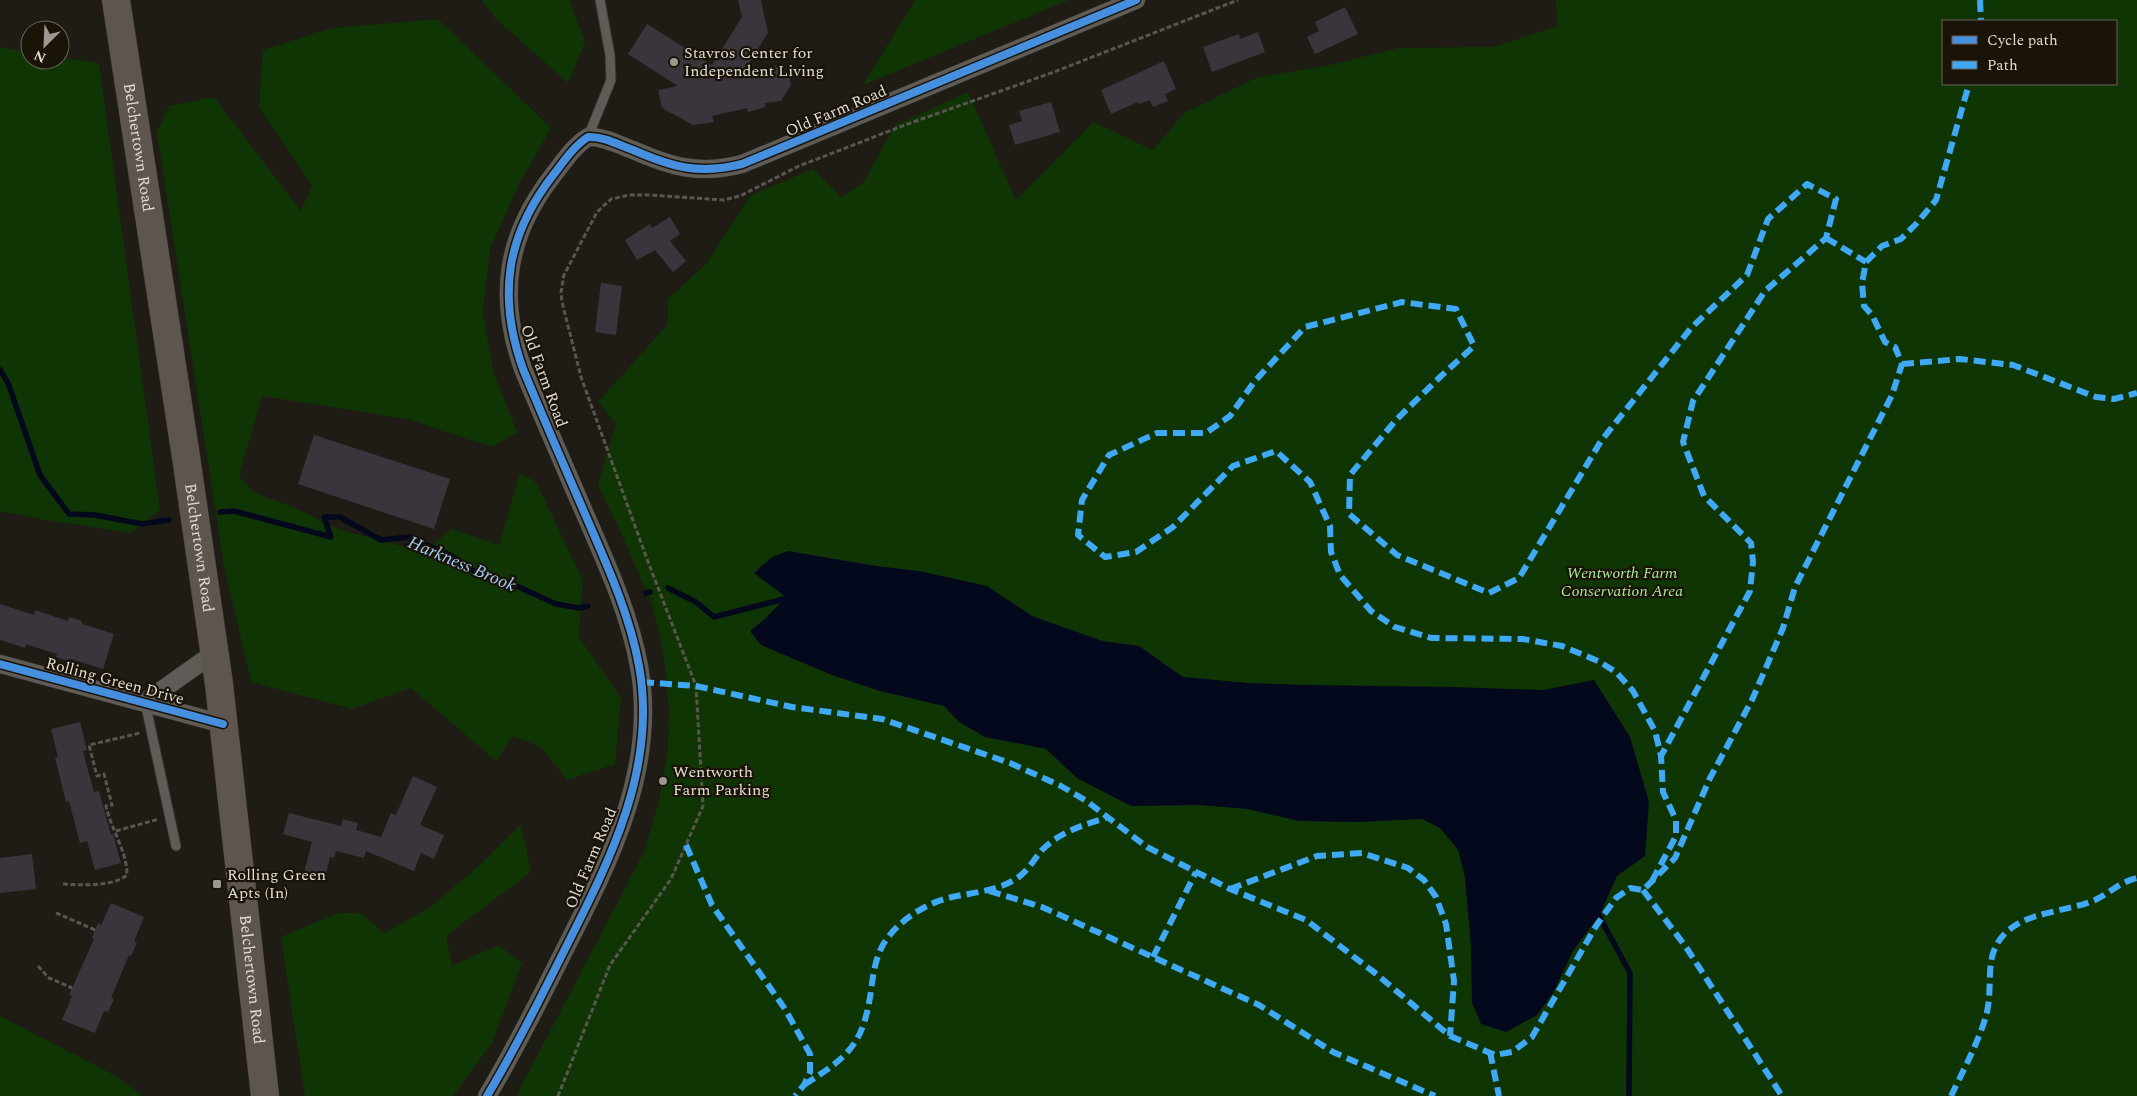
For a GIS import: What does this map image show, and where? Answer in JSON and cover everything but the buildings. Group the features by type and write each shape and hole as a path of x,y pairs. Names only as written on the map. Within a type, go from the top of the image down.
{"highway":[{"name":"Belchertown Road","path":"116,0 184,438 214,653 265,1096"}],"street":[{"name":"Old Farm Road","path":"487,1096 532,1016 595,889 620,833 638,770 642,722 642,682 634,645 604,558 523,369 509,316 509,273 520,234 542,189 574,150 588,137 611,142 675,166 708,170 729,167 782,148 1136,0"},
{"name":"Rolling Green Drive","path":"145,702 214,653"},
{"name":"Rolling Green Drive","path":"0,664 38,676 145,702 223,724"}],"lane":[{"path":"588,137 611,80 610,55 600,0"},
{"path":"145,702 176,846"}],"path":[{"path":"558,1096 610,964 671,879 703,806 696,686 581,377 562,302 561,292 564,276 597,212 611,199 630,195 724,200 740,196 799,166 889,131 1054,72 1238,0"},
{"path":"62,884 95,885 125,877 127,870 116,831 110,822 106,806 112,805 104,774 97,776 89,745 151,730"},
{"path":"116,831 159,819"},
{"path":"56,914 95,930"},
{"path":"38,966 49,978 72,988"}],"green space":[{"path":"482,0 569,0 585,42 568,83 495,18"},
{"path":"915,0 1069,0 863,85"},
{"name":"Wentworth Farm Conservation Area","path":"1556,0 2137,0 2137,1096 516,1096 644,852 659,802 668,746 669,707 663,650 652,605 598,485 616,423 598,402 668,324 668,299 707,263 751,195 813,169 841,197 864,182 895,125 968,92 1016,200 1093,122 1153,150 1184,113 1258,77 1330,65 1399,48 1493,47 1558,26"},
{"path":"438,19 551,128 519,184 490,249 483,313 493,371 517,432 492,447 407,419 262,396 239,476 255,493 293,507 341,530 423,552 452,529 499,545 520,473 536,482 583,580 579,637 621,698 615,764 567,780 541,747 513,736 496,761 411,688 352,709 251,682 224,566 157,132 169,106 214,97 301,211 312,185 259,107 263,50 332,28"},
{"path":"0,47 20,50 20,70 70,70 70,59 99,63 160,510 130,533 0,511"},
{"path":"521,824 531,872 446,936 452,966 498,945 522,963 492,1043 453,1096 305,1096 281,937 338,913 361,913 384,933 429,908 479,866"},
{"path":"0,1016 116,1076 143,1096 0,1096"}],"water":[{"path":"788,551 876,566 919,571 987,586 1032,616 1102,641 1139,646 1183,677 1247,683 1543,690 1594,680 1630,737 1649,802 1645,856 1617,876 1600,914 1573,951 1553,993 1537,1015 1506,1032 1481,1024 1472,1003 1471,947 1465,877 1458,850 1440,828 1422,819 1355,822 1299,821 1247,809 1199,805 1131,806 1077,778 1046,749 985,737 959,722 944,706 880,691 832,675 761,645 750,631 766,618 786,597 754,573 772,557"}],"waterway":[{"name":"Harkness Brook","path":"0,370 8,383 40,475 69,514 95,515 142,524 169,520"},
{"name":"Harkness Brook","path":"220,512 234,511 331,537 324,517 340,517 381,540 409,537 452,556 480,575 510,583 556,604 579,608 588,606"},
{"name":"Harkness Brook","path":"668,588 696,602 714,617 784,599"},
{"path":"646,593 650,592"},
{"path":"1596,910 1630,973 1629,1096"}],"marked path":[{"path":"1980,0 1981,20"},
{"path":"642,682 696,686 792,707 882,719 1010,763 1061,786 1085,800 1147,847 1230,889 1306,920 1375,973 1450,1036 1495,1055 1512,1052 1532,1037 1596,926 1616,898 1630,888 1643,890 1675,858 1710,778 1752,700 1783,628 1795,587 1892,395 1902,364 1895,347 1885,342 1872,315 1864,306 1862,283 1866,262 1882,246 1901,239 1936,200 1969,85"},
{"path":"1652,881 1676,836 1676,820 1663,792 1661,756 1655,731 1633,691 1616,672 1598,661 1562,646 1523,639 1431,638 1395,627 1371,611 1340,575 1331,552 1330,526 1310,482 1276,451 1233,466 1173,527 1136,552 1105,557 1078,535 1082,500 1109,455 1157,433 1206,433 1230,416 1254,382 1305,327 1402,302 1456,309 1474,346 1396,420 1350,475 1349,514 1397,555 1489,593 1519,578 1601,441 1691,328 1747,275 1768,219 1807,184 1836,199 1826,238 1765,291 1693,401 1683,442 1704,496 1751,543 1753,562 1750,591 1661,756"},
{"path":"1826,238 1866,262"},
{"path":"1902,364 1960,359 2013,365 2096,397 2114,399 2137,393"},
{"path":"804,1085 843,1057 858,1037 868,1009 877,958 886,940 898,926 931,904 948,898 985,891 1012,881 1020,876 1042,850 1056,838 1080,826 1106,818"},
{"path":"686,845 712,905 785,1009 810,1054 810,1072 804,1085 795,1096"},
{"path":"1230,889 1317,856 1362,853 1408,868 1424,880 1436,897 1446,924 1454,981 1450,1036"},
{"path":"1153,957 1196,872"},
{"path":"1951,1096 1983,1026 1989,1002 1993,953 1998,942 2007,931 2021,922 2036,916 2090,902 2137,878"},
{"path":"1643,890 1686,947 1782,1096"},
{"path":"989,891 1042,907 1259,1005 1333,1052 1435,1096"},
{"path":"1490,1052 1499,1096"}],"cycle path":[{"path":"487,1096 536,1007 597,885 625,815 635,779 641,742 643,704 639,666 630,629 611,574 523,369 510,316 509,291 516,243 525,220 538,197 570,154 588,137 605,139 660,161 686,168 712,169 742,164 1136,0"},
{"path":"0,664 223,724"}],"place":[{"name":"Stavros Center for Independent Living","path":"674,62"},
{"name":"Wentworth Farm Parking","path":"663,781"},
{"name":"Rolling Green Apts (In)","path":"217,884"}]}
